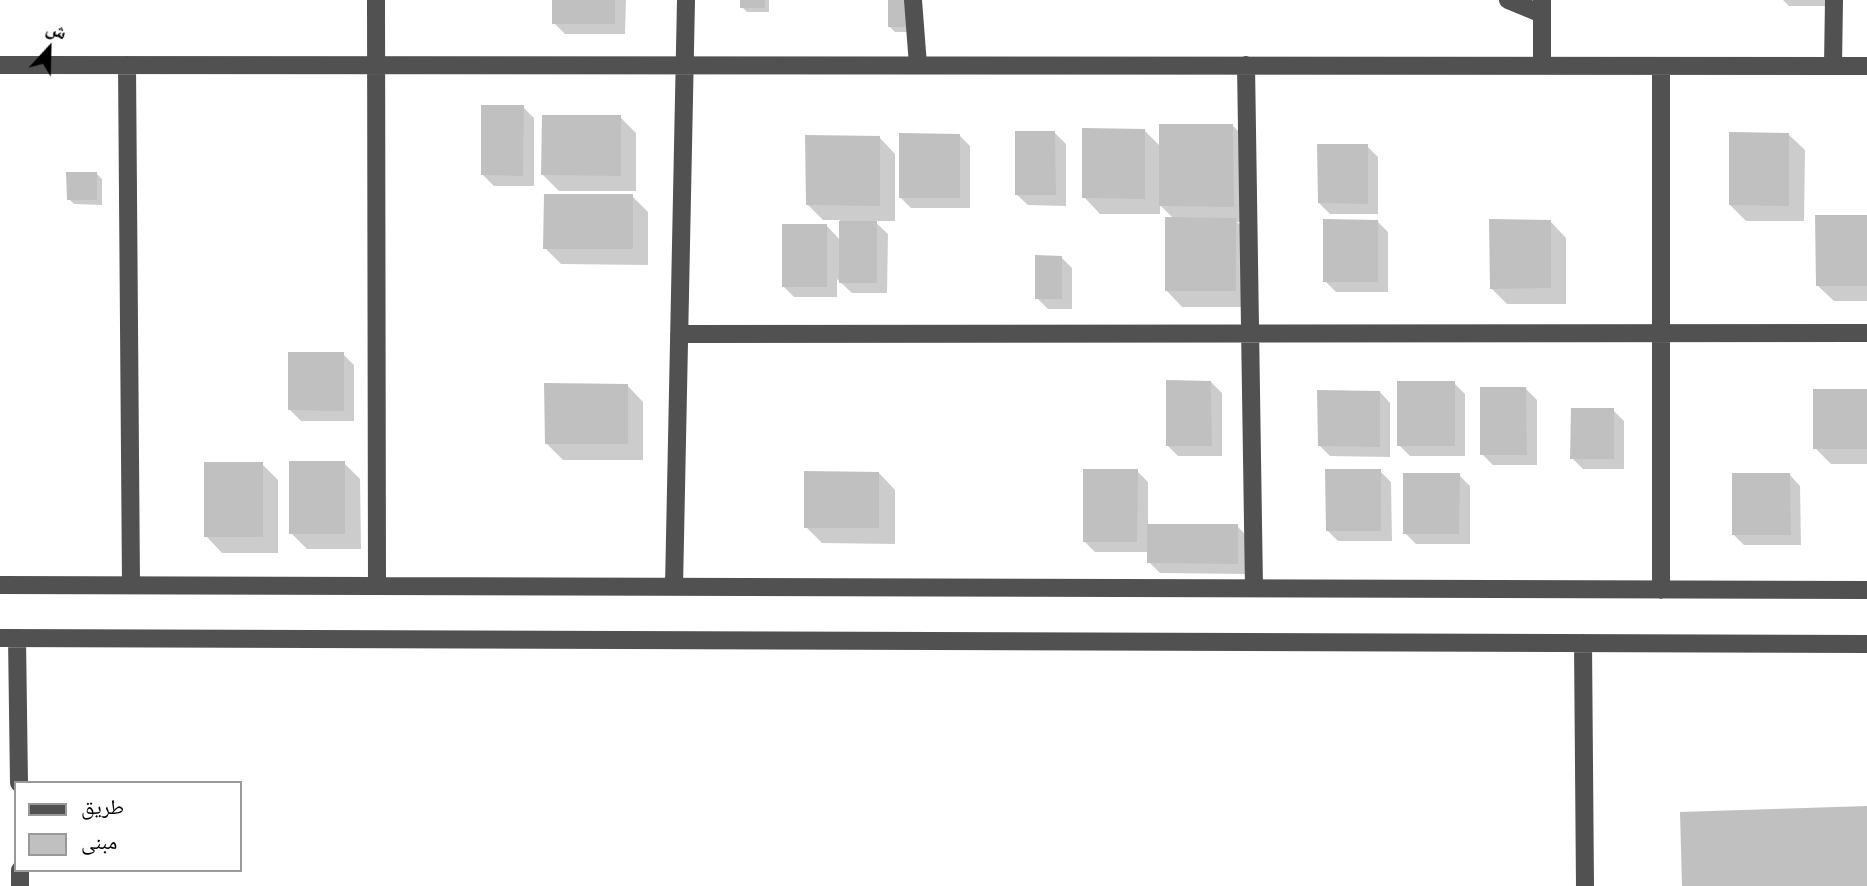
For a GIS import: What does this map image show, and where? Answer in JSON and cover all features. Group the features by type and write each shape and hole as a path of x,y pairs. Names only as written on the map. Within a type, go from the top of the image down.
{"street":[{"path":"376,0 377,586"},
{"path":"674,587 686,0"},
{"path":"912,0 918,65"},
{"path":"1508,0 1542,7 1542,65"},
{"path":"1833,66 1834,0"},
{"path":"0,65 1867,66"},
{"path":"127,65 131,585"},
{"path":"1246,65 1254,588"},
{"path":"1661,66 1661,590"},
{"path":"679,334 1867,333"},
{"path":"0,585 1867,590"},
{"path":"19,781 9,736 9,638 1867,643"},
{"path":"1583,643 1585,886"}],"building":[{"path":"552,0 615,0 615,24 552,24"},
{"path":"740,0 765,0 765,8 740,8"},
{"path":"888,0 913,0 913,27 888,27"},
{"path":"481,105 524,105 523,176 481,175"},
{"path":"542,115 621,115 621,176 541,175"},
{"path":"1159,124 1233,124 1234,207 1159,206"},
{"path":"1082,128 1145,129 1145,199 1082,198"},
{"path":"1015,131 1055,131 1056,195 1015,195"},
{"path":"1729,132 1789,133 1789,206 1729,205"},
{"path":"899,133 960,134 960,198 899,198"},
{"path":"805,135 880,136 880,206 806,205"},
{"path":"1317,144 1368,144 1368,204 1318,203"},
{"path":"66,172 97,172 97,200 67,200"},
{"path":"544,194 633,194 633,249 543,249"},
{"path":"1815,215 1867,215 1867,286 1816,286"},
{"path":"1165,217 1236,218 1236,291 1165,291"},
{"path":"1323,219 1378,220 1378,282 1323,282"},
{"path":"1489,219 1551,220 1551,288 1490,289"},
{"path":"839,221 877,221 877,283 839,283"},
{"path":"782,224 827,224 827,287 782,287"},
{"path":"1035,255 1062,256 1062,299 1035,299"},
{"path":"288,352 344,352 344,411 288,410"},
{"path":"1166,380 1211,381 1212,446 1166,446"},
{"path":"1397,381 1455,381 1455,446 1397,446"},
{"path":"544,383 628,384 628,444 545,444"},
{"path":"1480,387 1526,387 1527,455 1480,455"},
{"path":"1813,389 1867,389 1867,449 1813,449"},
{"path":"1317,390 1380,391 1380,447 1318,446"},
{"path":"1571,408 1614,408 1614,459 1570,459"},
{"path":"289,461 345,461 345,534 289,534"},
{"path":"204,462 263,462 263,537 204,537"},
{"path":"1083,469 1138,469 1137,542 1083,542"},
{"path":"1325,469 1381,469 1381,531 1326,531"},
{"path":"804,471 879,472 879,528 804,528"},
{"path":"1403,473 1460,473 1459,534 1403,534"},
{"path":"1732,473 1790,473 1791,535 1732,535"},
{"path":"1147,524 1238,524 1238,564 1147,563"},
{"path":"1867,806 1867,886 1682,886 1680,812"}]}
